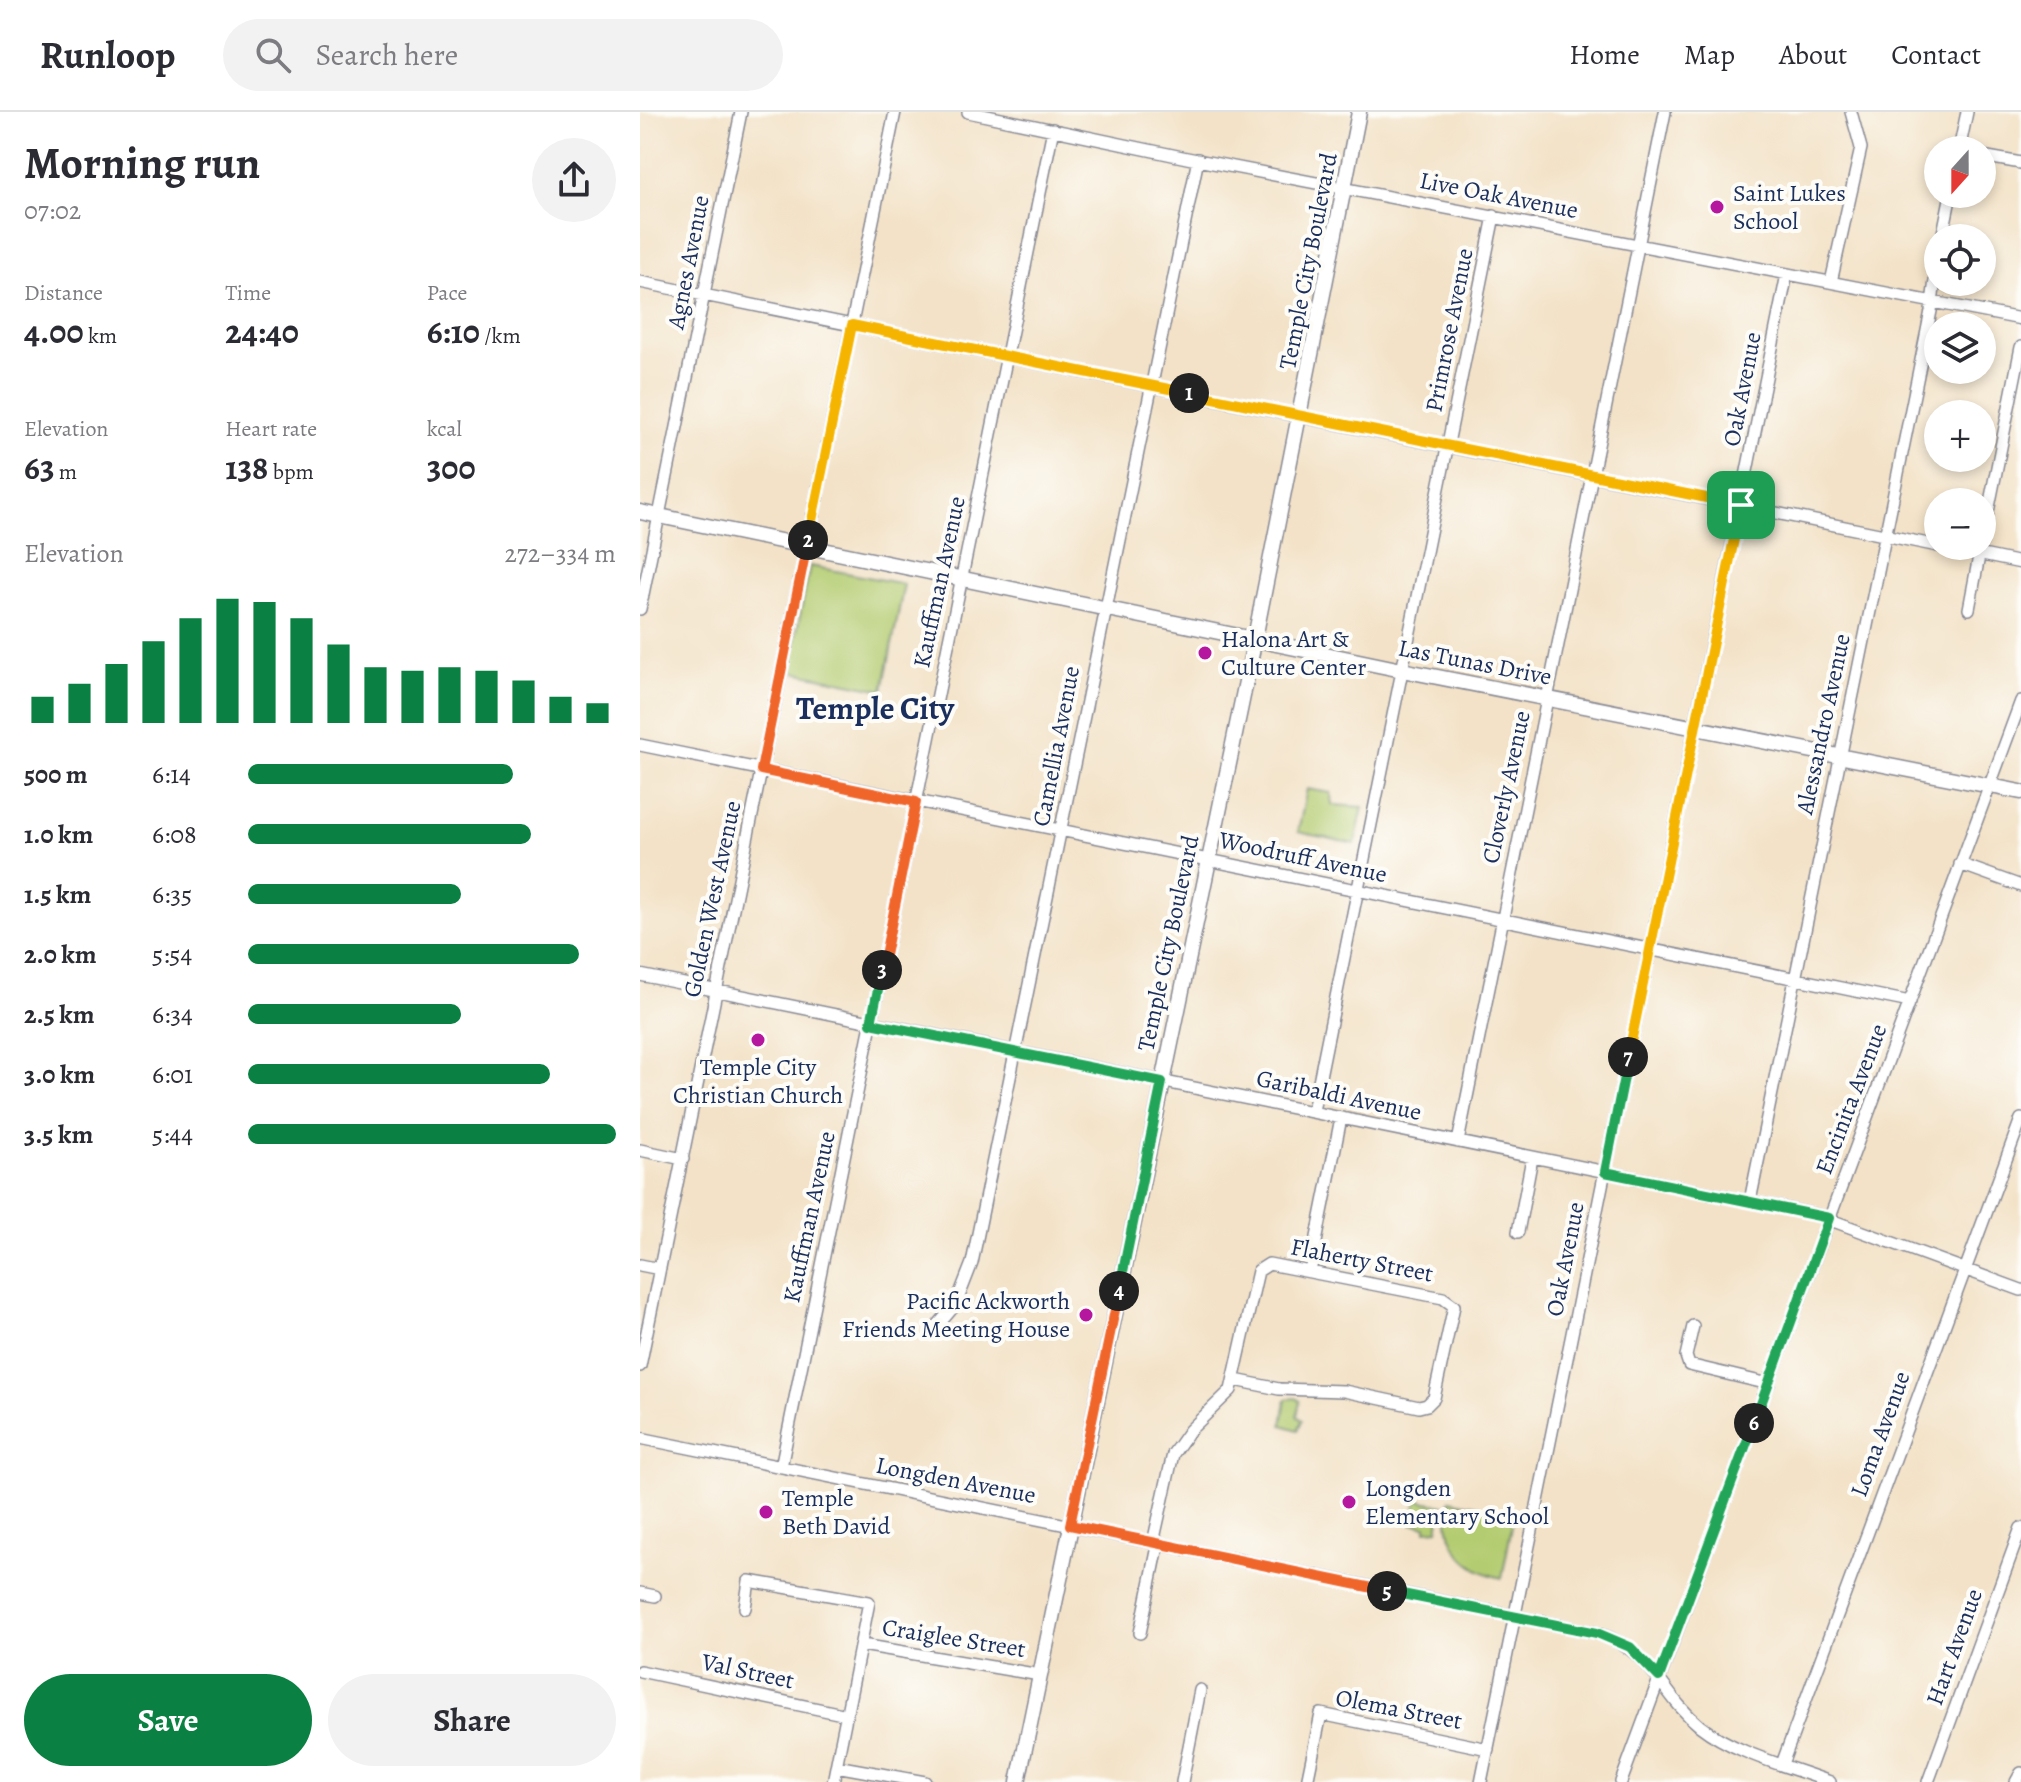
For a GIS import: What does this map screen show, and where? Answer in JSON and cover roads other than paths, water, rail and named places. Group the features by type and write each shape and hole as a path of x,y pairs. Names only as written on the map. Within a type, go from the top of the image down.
{"main road":[{"name":"Temple City Boulevard","path":"1018,1782 1255,638 1359,112"},
{"name":"Las Tunas Drive","path":"640,512 1402,670 2021,792"}],"street":[{"name":"Agnes Avenue","path":"640,609 741,112"},
{"name":"Golden West Avenue","path":"640,1366 895,112"},
{"name":"Live Oak Avenue","path":"968,112 2021,319"},
{"name":"Cloverly Avenue","path":"1458,1142 1665,112"},
{"path":"1831,282 1861,148 1851,112"},
{"path":"1962,136 1967,112"},
{"name":"Kauffman Avenue","path":"781,1467 1053,129"},
{"name":"Camellia Avenue","path":"933,1331 956,1304 972,1263 1198,159"},
{"path":"1996,159 2021,163"},
{"name":"Primrose Avenue","path":"1313,1111 1494,216"},
{"name":"Oak Avenue","path":"1481,1782 1787,274"},
{"path":"640,282 1924,543"},
{"name":"Alessandro Avenue","path":"1750,1201 1933,296"},
{"path":"1993,488 2021,347"},
{"path":"1996,553 2021,563"},
{"path":"1969,609 1978,560"},
{"name":"Encinita Avenue","path":"1621,1782 2020,706"},
{"name":"Woodruff Avenue","path":"640,745 1910,1002"},
{"path":"1960,864 2021,886"},
{"name":"Garibaldi Avenue","path":"640,975 1829,1218 2021,1290"},
{"path":"1310,1272 1341,1118"},
{"name":"Loma Avenue","path":"1782,1764 2021,1119"},
{"path":"640,1150 683,1159"},
{"path":"1518,1232 1532,1158"},
{"name":"Flaherty Street","path":"1269,1264 1310,1272 1443,1298 1452,1304 1454,1311 1434,1398 1427,1405 1419,1407 1344,1391 1279,1389 1235,1380 1258,1271 1269,1264"},
{"path":"640,1265 660,1269"},
{"path":"1693,1326 1686,1356 1692,1367 1769,1384"},
{"path":"1140,1633 1155,1534 1173,1454 1190,1430 1225,1399 1235,1380"},
{"name":"Longden Avenue","path":"640,1438 1614,1638 1641,1656 1701,1726 1726,1741 1830,1782"},
{"name":"Hart Avenue","path":"1928,1782 2021,1528"},
{"name":"Craiglee Street","path":"745,1608 749,1581 869,1602 862,1645 1040,1675"},
{"path":"640,1593 655,1596"},
{"path":"833,1782 862,1645"},
{"name":"Val Street","path":"640,1671 847,1715"},
{"path":"1182,1782 1200,1690"},
{"name":"Olema Street","path":"1307,1782 1321,1714 1488,1749"},
{"path":"836,1766 925,1782"},
{"path":"2016,1782 2021,1773"}],"place":[{"name":"Saint Lukes School","path":"1717,207"},
{"name":"Halona Art & Culture Center","path":"1205,653"},
{"name":"Temple City Christian Church","path":"758,1040"},
{"name":"Pacific Ackworth Friends Meeting House","path":"1086,1315"},
{"name":"Longden Elementary School","path":"1349,1502"},
{"name":"Temple Beth David","path":"766,1512"}],"district":[{"name":"Temple City","path":"875,708"}]}
